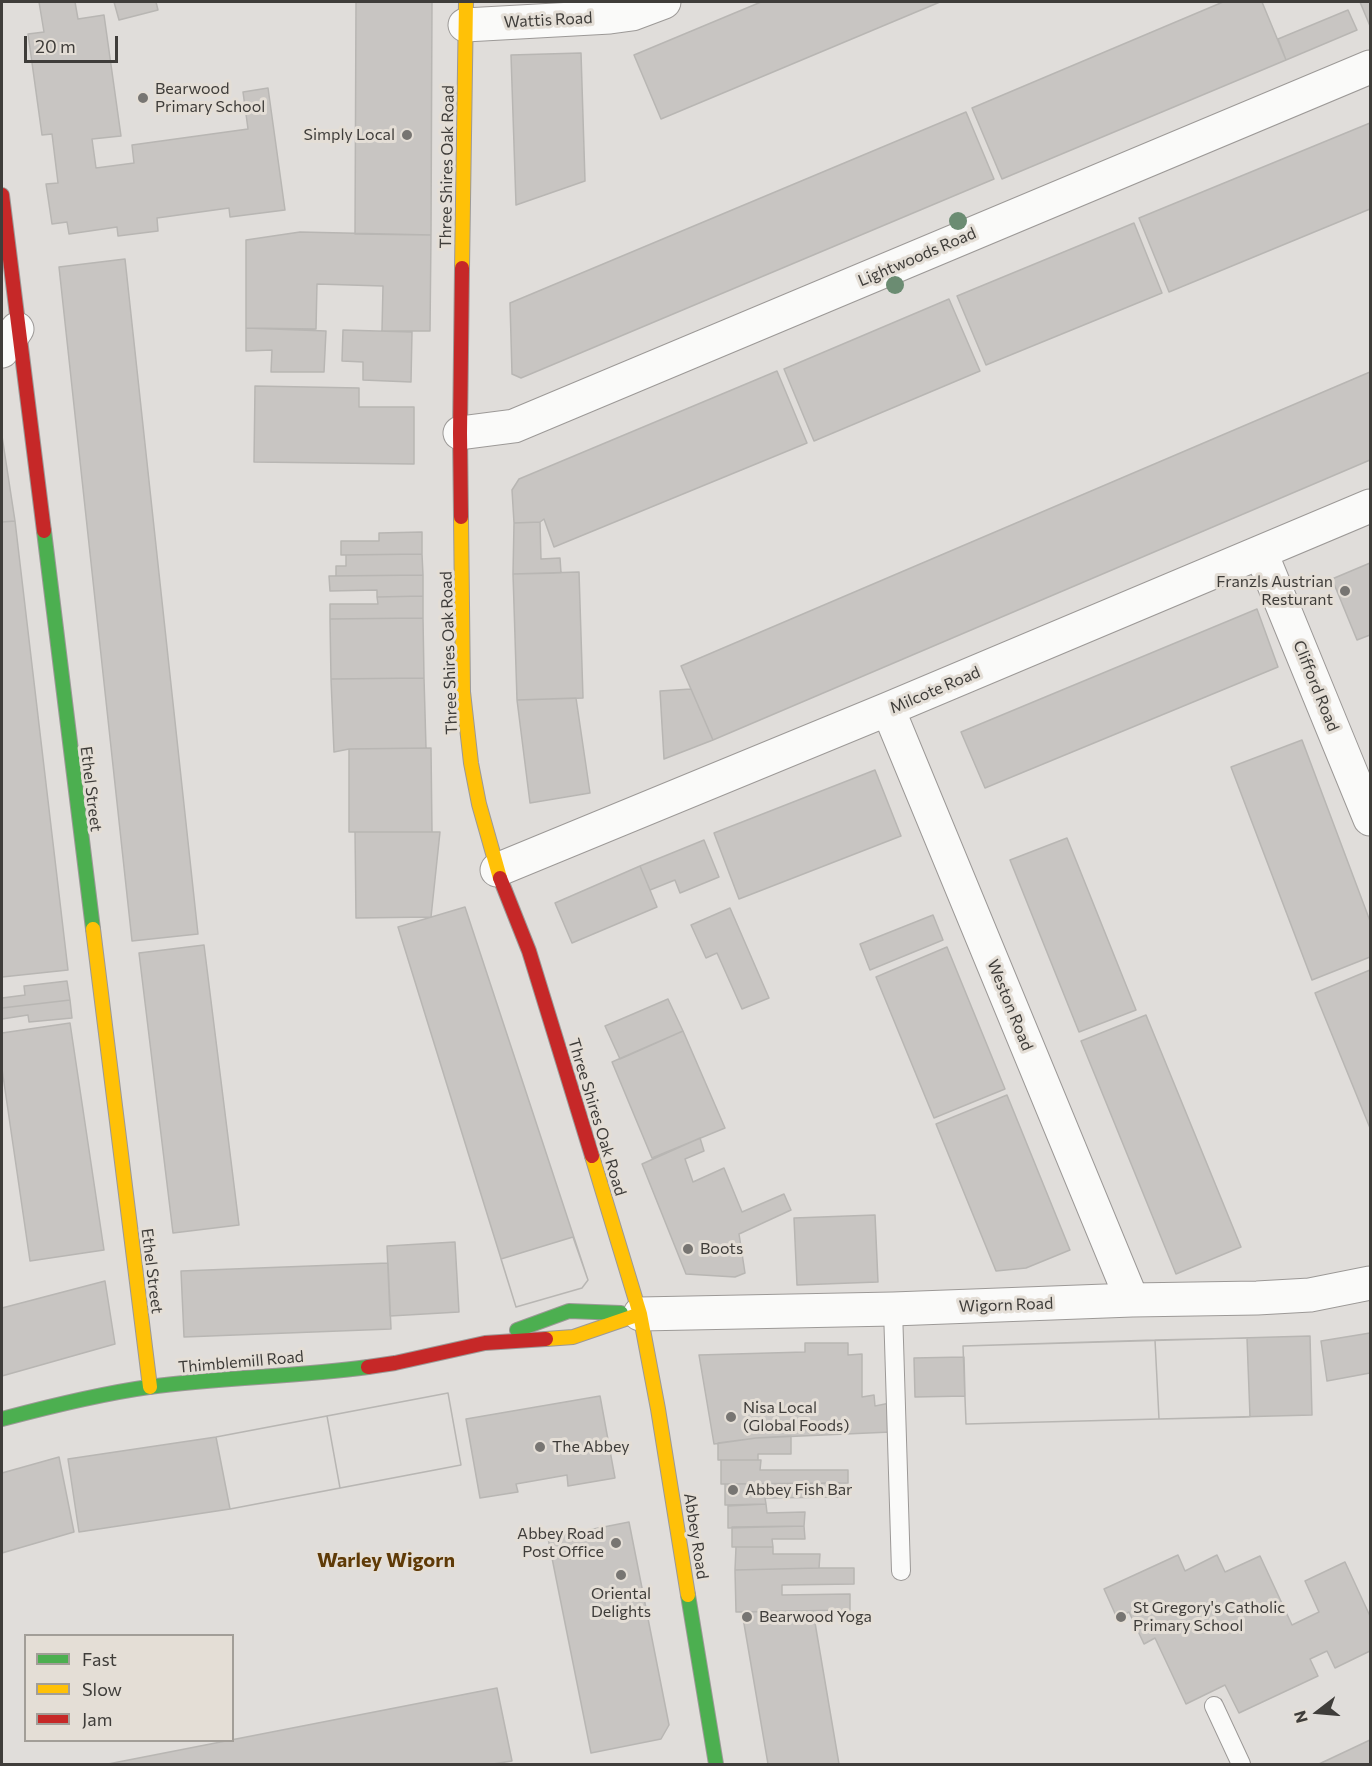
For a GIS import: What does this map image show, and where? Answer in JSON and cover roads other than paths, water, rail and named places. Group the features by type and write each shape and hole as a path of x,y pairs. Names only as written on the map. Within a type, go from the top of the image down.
{"main road":[{"name":"Three Shires Oak Road","path":"466,13 460,433 463,692 471,763 479,804 497,870 532,960 640,1314"},
{"name":"Ethel Street","path":"2,195 9,340 150,1387"},
{"name":"Thimblemill Road","path":"484,1343 569,1311 640,1314"},
{"name":"Thimblemill Road","path":"2,1419 60,1403 150,1387 322,1373 394,1363 484,1343 573,1337 640,1314"},
{"name":"Abbey Road","path":"640,1314 658,1409 714,1764"}],"street":[{"name":"Wattis Road","path":"466,13 610,17 632,14 664,2"},
{"name":"Lightwoods Road","path":"460,433 514,426 1371,68"},
{"name":"Milcote Road","path":"497,870 1371,506"},
{"name":"Clifford Road","path":"1261,553 1371,819"},
{"name":"Weston Road","path":"888,709 1132,1300"},
{"name":"Wigorn Road","path":"640,1314 1257,1298 1310,1295 1371,1283"}],"lane":[{"path":"893,1309 901,1571"},
{"path":"1214,1706 1241,1764"}],"place":[{"name":"Bearwood Primary School","path":"143,98"},
{"name":"Simply Local","path":"407,135"},
{"name":"Franzls Austrian Resturant","path":"1345,591"},
{"name":"Boots","path":"688,1249"},
{"name":"Nisa Local (Global Foods)","path":"731,1417"},
{"name":"The Abbey","path":"540,1447"},
{"name":"Abbey Fish Bar","path":"733,1490"},
{"name":"Abbey Road Post Office","path":"616,1543"},
{"name":"Oriental Delights","path":"621,1575"},
{"name":"Bearwood Yoga","path":"747,1617"},
{"name":"St Gregory's Catholic Primary School","path":"1121,1617"}],"district":[{"name":"Warley Wigorn","path":"386,1560"}]}
